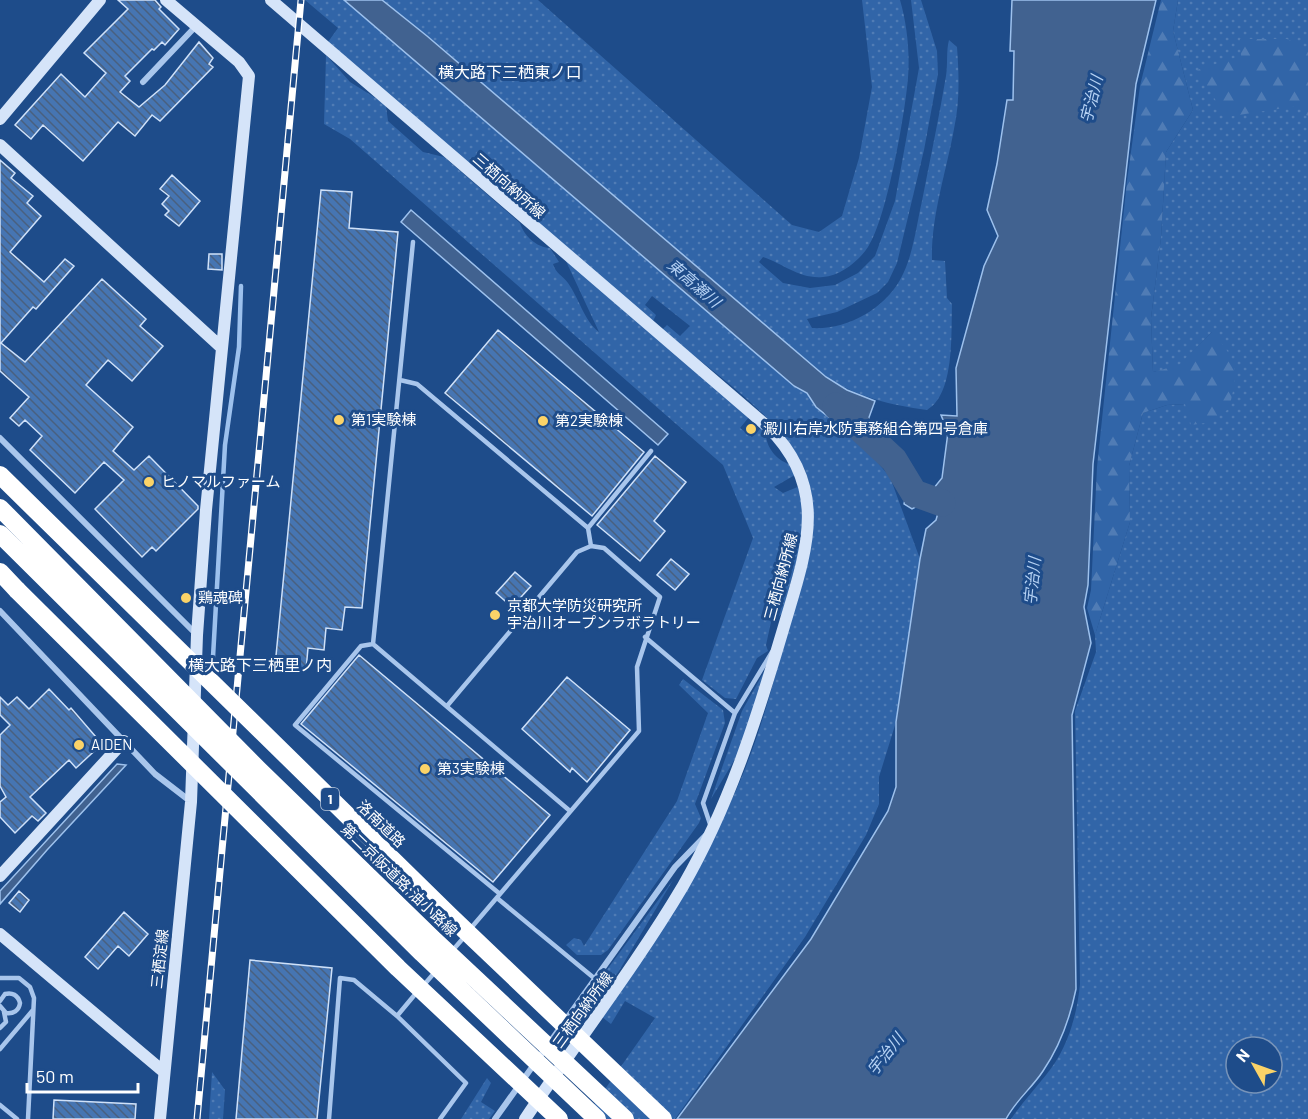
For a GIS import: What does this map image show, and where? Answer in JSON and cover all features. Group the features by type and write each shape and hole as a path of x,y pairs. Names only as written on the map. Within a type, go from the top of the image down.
{"highway":[{"name":"洛南道路","path":"0,475 442,908 663,1119"},
{"name":"第二京阪道路;油小路線","path":"0,508 258,769 433,939 625,1119"},
{"path":"0,534 422,953 597,1119"},
{"path":"0,572 398,968 559,1119"}],"street":[{"path":"0,119 100,0"},
{"path":"143,82 196,26 166,0"},
{"name":"三栖向納所線","path":"271,0 768,427 784,444 804,479 810,519 798,579 754,728 712,829 683,885 622,982 525,1119"},
{"name":"三栖淀線","path":"160,1119 191,802 197,635 206,510 249,76 239,62 196,26"},
{"path":"0,145 222,348"},
{"path":"0,438 197,635"},
{"path":"0,611 155,774 191,802"},
{"path":"0,876 124,741"},
{"path":"495,1119 675,867 712,829"},
{"path":"0,934 164,1072"}],"lane":[{"path":"373,644 413,242"},
{"path":"400,380 417,384 588,528 591,546"},
{"path":"588,528 651,451"},
{"path":"397,1016 639,731 637,667 660,597 604,548 591,546 577,552 447,706"},
{"path":"712,829 703,803 735,713 781,636"},
{"path":"645,638 735,713"},
{"path":"570,811 373,644 361,646 295,725 594,978"},
{"path":"0,978 11,976 26,982 32,991 34,1009 28,1119"},
{"path":"330,1119 340,978 354,980 397,1016 466,1083 440,1119"},
{"path":"1,998 8,993 15,994 20,1003 16,1012 9,1013 1,1009"},
{"path":"0,1028 7,1019 1,1009"},
{"path":"0,1049 34,1009"},
{"path":"0,1105 17,1119"}],"green space":[{"path":"305,0 344,0 794,386 807,393 816,407 860,442 890,477 920,559 896,722 879,777 879,804 866,835 805,937 675,1119 584,1119 655,1018 625,1001 611,1024 602,1017 713,838 743,774 757,737 807,565 813,526 813,507 804,468 794,449 761,412 662,330 667,325 680,336 690,326 652,296 645,305 656,315 652,323 328,42 338,28"},
{"path":"382,0 538,0 792,225 819,232 842,216 859,158 872,87 862,0 900,0 908,48 909,68 906,94 888,190 875,233 868,247 848,267 836,274 823,277 806,276 763,257 759,262 783,283 810,288 835,285 858,273 875,256 895,201 919,68 911,0 921,0 937,51 938,74 924,150 897,263 888,282 877,293 837,312 807,319 812,328 838,326 850,322 874,309 893,291 900,280 908,262 916,231 947,71 949,40 957,47 958,98 956,119 936,211 932,260 945,261 947,298 952,304 952,331 947,377 943,391 936,402 927,410 900,406 862,395 826,377"},
{"path":"1161,0 1178,0 1173,31 1193,110 1166,152 1161,238 1151,318 1153,372 1179,365 1212,332 1228,352 1235,376 1229,409 1205,423 1191,425 1185,404 1167,405 1143,413 1129,466 1130,522 1095,635 1087,608 1091,590 1097,467 1127,181 1140,86"},
{"path":"1178,0 1308,0 1308,1119 1011,1119 1060,1055 1070,1032 1076,1008 1080,984 1075,711 1096,652 1095,635 1130,522 1129,466 1143,413 1167,405 1186,404 1212,332 1179,366 1153,372 1151,318 1161,238 1166,152 1193,110 1173,31"},
{"path":"1240,39 1287,39 1308,49 1308,117 1297,106 1226,117 1197,70 1241,56"},
{"path":"326,55 350,82 386,106 388,121 423,152 444,157 520,223 531,240 540,246 550,248 559,262 553,264 556,270 572,289 589,322 599,332 565,259 749,417 740,428 752,437 761,428 766,432 767,442 772,452 789,464 795,475 774,487 783,493 800,486 803,528 799,552 782,614 771,622 766,645 768,651 757,658 736,699 725,698 702,680 753,538 723,465 350,139 324,124"},
{"path":"770,661 741,749 711,799 742,711"},
{"path":"683,679 723,710 725,723 695,804 701,818 608,950 601,955 577,955 566,945 574,938 581,940 584,946 677,801 708,713 679,685"},
{"path":"673,880 619,971 590,1011 581,1005"},
{"path":"212,1072 225,1090 223,1119 209,1119"},
{"path":"487,1078 491,1083 481,1102 495,1111 489,1119 461,1119"}],"water":[{"path":"344,0 382,0 826,377 847,390 875,401 860,442 816,407 807,393 794,386"},
{"name":"宇治川","path":"1012,0 1156,0 1136,84 1093,464 1088,585 1084,607 1091,643 1072,715 1076,989 1071,1011 1064,1032 1049,1061 1006,1119 677,1119 811,939 888,811 896,787 896,722 920,559 926,529 936,520 938,513 921,504 912,509 904,504 907,491 918,484 934,488 942,478 948,432 941,415 957,416 956,368 984,266 998,236 987,210 1007,100 1013,100 1014,51 1010,51"},
{"path":"411,210 668,434 658,445 401,222"},
{"path":"117,764 126,765 0,904 0,891"}],"building":[{"path":"118,0 155,0 161,7 159,9 179,29 165,45 162,42 154,50 152,49 125,76 130,81 120,92 139,107 165,85 199,42 213,58 209,64 213,67 160,121 152,115 135,136 118,122 83,161 43,125 31,139 15,125 61,74 85,97 106,73 84,53 128,9"},
{"path":"0,160 15,173 11,178 33,196 27,203 41,216 10,252 44,282 65,259 74,266 36,309 33,307 1,343 25,362 102,279 146,319 140,326 163,346 132,381 108,360 86,385 133,427 113,451 134,470 149,456 198,506 198,509 156,551 152,547 142,557 95,509 124,480 104,462 75,493 30,450 42,436 25,420 19,426 10,418 29,397 0,371"},
{"path":"172,175 200,201 179,226 165,215 169,211 162,204 169,196 160,189"},
{"name":"第1実験棟","path":"321,190 352,192 349,228 398,232 362,608 345,607 342,630 326,628 324,650 308,648 306,670 275,666"},
{"path":"209,254 222,254 222,270 208,269"},
{"name":"第2実験棟","path":"498,330 644,452 592,516 445,393"},
{"path":"655,456 686,482 654,521 665,531 640,561 597,525"},
{"path":"671,559 689,574 675,590 657,575"},
{"path":"515,572 531,586 512,607 496,593"},
{"name":"第3実験棟","path":"359,655 550,815 493,882 301,724"},
{"path":"567,677 630,730 587,782 572,768 570,772 522,729"},
{"path":"49,689 69,710 71,708 102,744 76,768 69,760 30,797 46,813 38,821 32,816 15,833 0,817 0,802 6,797 0,786 0,735 10,725 0,715 0,697 8,705 17,697 29,709"},
{"path":"19,891 29,900 20,912 9,903"},
{"path":"124,912 148,934 129,956 118,946 98,969 85,957"},
{"path":"250,960 332,968 317,1119 236,1119"},
{"path":"54,1100 136,1104 135,1119 53,1119"}],"waterway":[{"path":"209,668 213,657 225,445 239,347 241,286"},
{"name":"東高瀬川","path":"836,406 894,460 914,493 942,503"}],"railway":[{"path":"197,1119 301,0"}],"place":[{"name":"第1実験棟","path":"339,420"},
{"name":"第2実験棟","path":"543,421"},
{"name":"澱川右岸水防事務組合第四号倉庫","path":"751,429"},
{"name":"ヒノマルファーム","path":"149,482"},
{"name":"鶏魂碑","path":"186,598"},
{"name":"京都大学防災研究所 宇治川オープンラボラトリー","path":"495,615"},
{"name":"AIDEN","path":"79,745"},
{"name":"第3実験棟","path":"425,769"}],"district":[{"name":"横大路下三栖東ノ口","path":"510,72"},
{"name":"横大路下三栖里ノ内","path":"260,665"}]}
